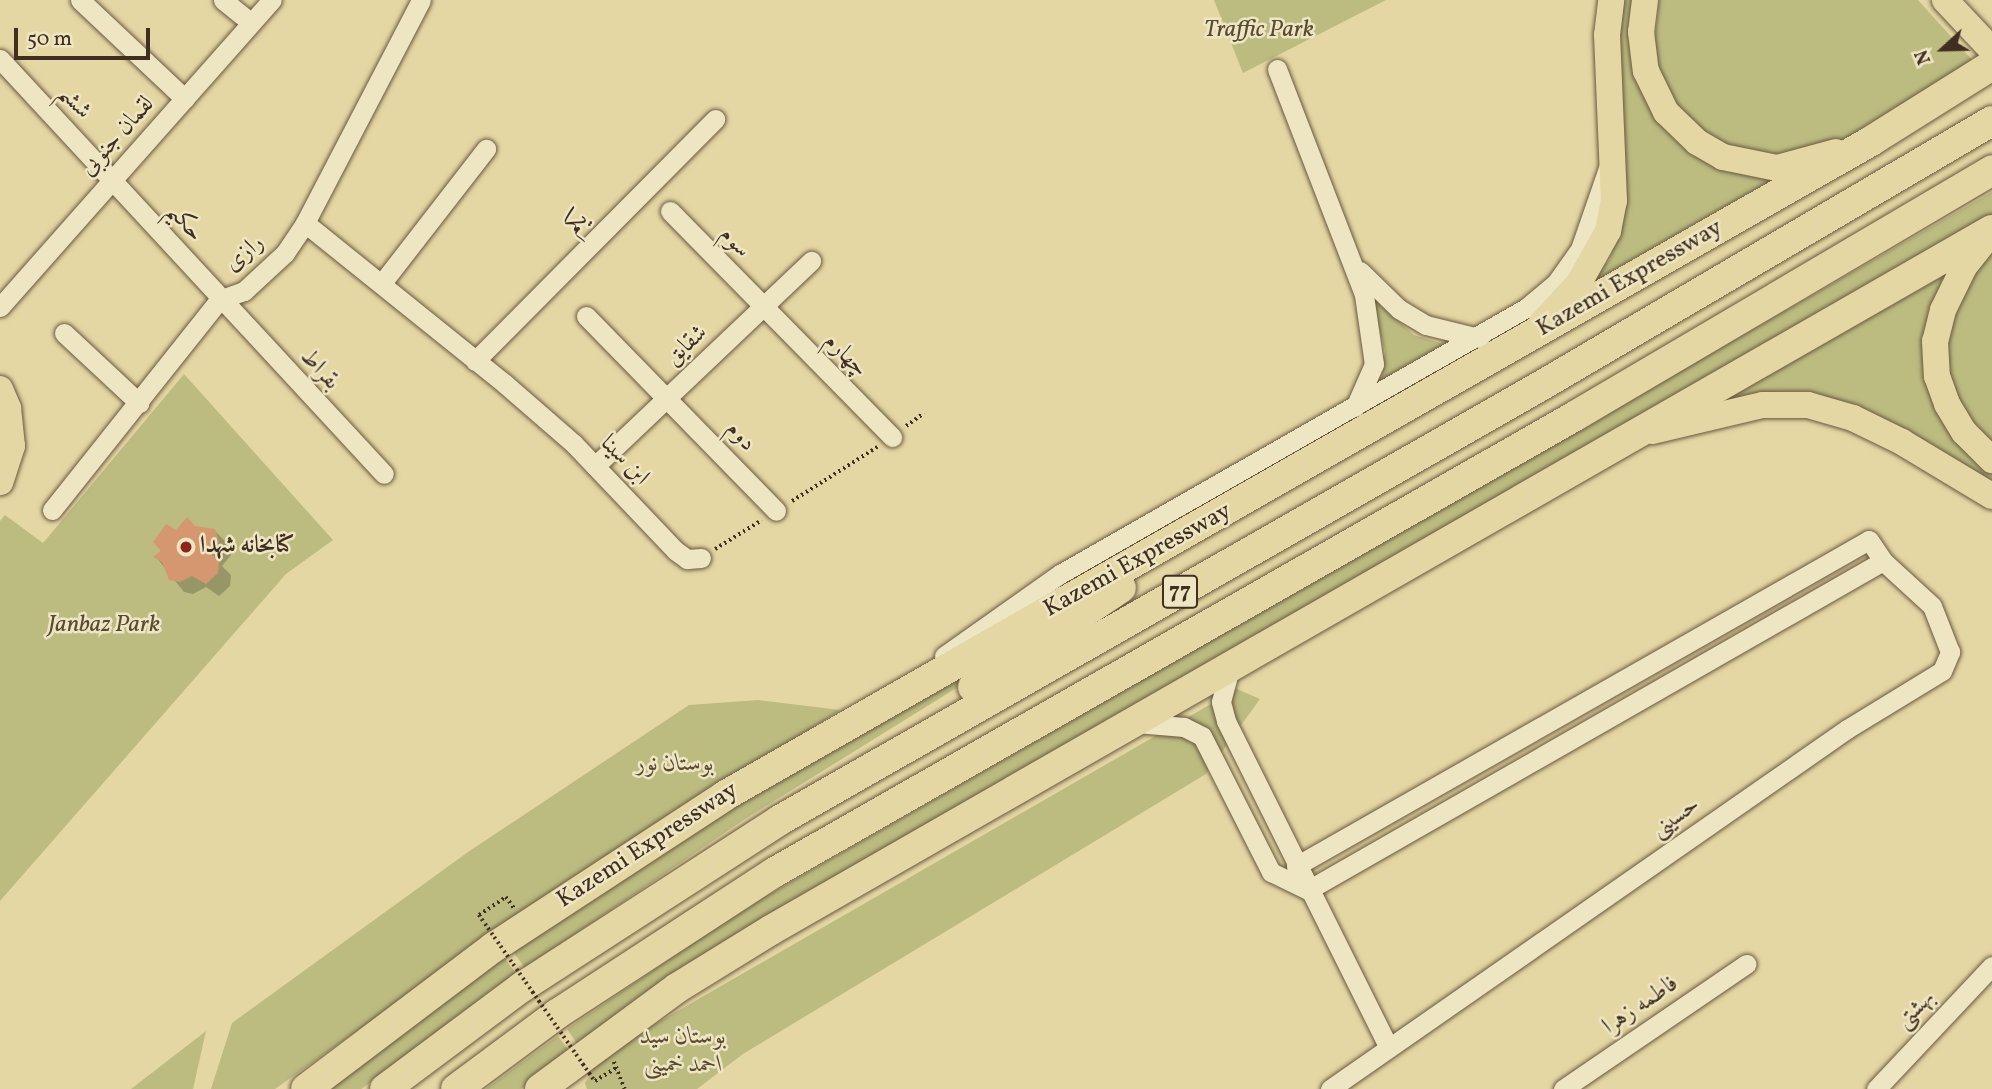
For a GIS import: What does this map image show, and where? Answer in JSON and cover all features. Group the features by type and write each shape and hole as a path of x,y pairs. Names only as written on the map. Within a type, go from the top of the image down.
{"highway":[{"name":"Kazemi Expressway","path":"306,1089 526,925 726,795 1211,521 1871,141 1992,65"},
{"name":"Kazemi Expressway","path":"385,1089 522,987 688,875 1992,121"},
{"name":"77","path":"456,1089 557,1014 775,872 1585,410 1992,170"},
{"path":"540,1089 677,988 759,937 1992,231"},
{"path":"878,764 950,702 1080,619 1211,521"}],"main road":[{"path":"1527,339 1579,283 1599,253 1614,201 1614,147 1607,47 1611,0"},
{"path":"1646,0 1641,32 1646,71 1666,112 1697,142 1723,157 1777,168 1871,141"},
{"path":"1945,0 1992,50"},
{"path":"1992,231 1964,267 1943,310 1935,341 1937,376 1947,404 1964,432 1992,460"},
{"path":"0,389 8,408 12,446 0,482"},
{"path":"1640,433 1763,405 1808,405 1853,418 1902,442 1992,496"}],"street":[{"path":"80,0 185,99"},
{"path":"223,0 251,23"},
{"name":"لقمان جنوبی","path":"0,307 272,0"},
{"name":"رازی","path":"52,510 139,404 219,300 244,291 264,276 305,223 421,0"},
{"name":"ششم","path":"0,60 112,180"},
{"path":"1278,69 1357,267 1374,364 1355,407"},
{"name":"یکم","path":"475,361 715,119"},
{"path":"848,725 1060,574 1479,338 1556,283 1580,249 1614,147"},
{"path":"382,283 486,149"},
{"name":"حکیم","path":"112,180 219,300"},
{"name":"سوم","path":"670,212 763,309"},
{"name":"ابن سینا","path":"305,223 382,283 595,466 676,551 687,559 701,558"},
{"name":"شقایق","path":"595,466 811,261"},
{"path":"1357,267 1399,309 1426,326 1479,338"},
{"name":"بقراط","path":"219,300 384,474"},
{"name":"چهارم","path":"763,309 892,437"},
{"path":"586,316 669,397"},
{"path":"64,333 139,404"},
{"name":"دوم","path":"669,397 776,511"},
{"name":"حسینی","path":"1296,866 1869,541 1883,561 1931,606 1950,652 1942,671 1847,729 1330,1089"},
{"path":"1308,890 1883,561"},
{"path":"1230,667 1221,702 1226,721 1388,1048"},
{"path":"1133,723 1184,727 1202,736 1271,872 1308,890"},
{"name":"فاطمه زهرا","path":"1563,1089 1746,964"},
{"name":"بهشتی","path":"1876,1089 1992,966"}],"path":[{"path":"701,558 892,437 924,413"},
{"path":"506,897 479,915 595,1081 617,1066 625,1089"}],"green space":[{"name":"Traffic Park","path":"1214,0 1386,0 1243,73"},
{"path":"1621,0 1635,0 1656,113 1788,176 1580,294 1610,259 1627,192 1619,75"},
{"path":"1659,0 1918,0 1973,61 1848,138 1792,156 1750,155 1712,139 1675,104 1661,79 1654,50"},
{"path":"1992,192 1992,217 578,1045 567,1029 739,912"},
{"path":"1992,252 1992,443 1964,411 1950,380 1945,347 1964,285"},
{"path":"1943,276 1923,340 1992,471 1992,484 1862,408 1807,391 1760,392 1725,400"},
{"path":"1371,297 1414,335 1453,347 1381,386 1385,351"},
{"name":"Janbaz Park","path":"184,374 333,540 286,574 0,901 0,521 5,515 43,543"},
{"path":"983,662 979,674 742,821 525,968 512,950 745,797"},
{"name":"بوستان سید احمد خمینی","path":"1237,689 1260,699 1206,774 743,1054 697,1089 587,1089 585,1083 595,1066 650,1027"},
{"name":"بوستان نور","path":"758,700 840,710 508,924 275,1089 211,1089 232,1023 468,852 689,705"},
{"path":"503,956 516,973 361,1089 327,1089"},
{"path":"206,1031 193,1089 131,1089"},
{"path":"558,1036 570,1052 521,1089 486,1089"}],"building":[{"name":"کتابخانه شهدا","path":"187,517 195,526 215,529 219,542 210,553 219,561 218,573 206,584 192,576 180,582 169,580 162,562 153,557 161,551 153,542 166,524 176,530"}],"place":[{"name":"کتابخانه شهدا","path":"186,547"}]}
